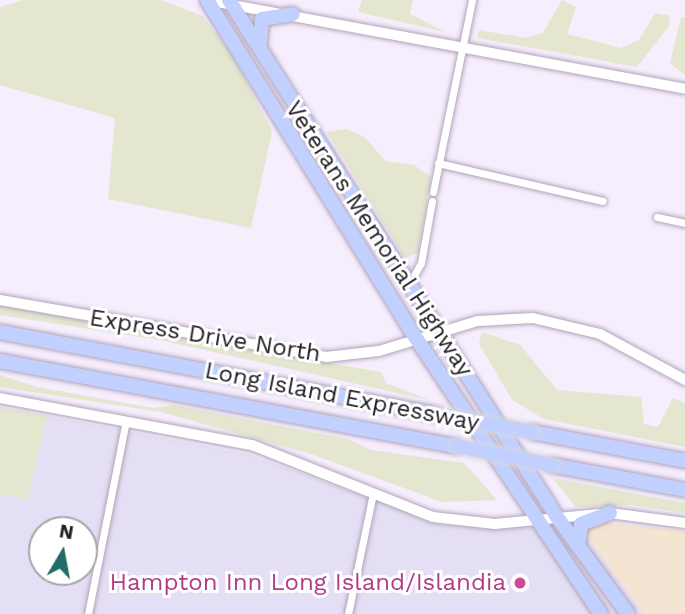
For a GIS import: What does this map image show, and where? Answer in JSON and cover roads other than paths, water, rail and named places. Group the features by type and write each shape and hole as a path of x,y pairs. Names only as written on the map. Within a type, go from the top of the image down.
{"highway":[{"name":"Veterans Memorial Highway","path":"207,0 416,338 535,521 601,614"},
{"name":"Veterans Memorial Highway","path":"231,3 282,88 410,282 557,517 628,614"},
{"path":"282,88 256,31 262,19 293,14"},
{"name":"Long Island Expressway","path":"0,332 685,461"},
{"name":"Long Island Expressway","path":"0,361 685,490"},
{"path":"578,546 581,524 610,513"}],"main road":[{"path":"207,0 685,89"},
{"name":"Express Drive North","path":"0,300 326,357 357,356 439,331 498,318 556,322 614,340 685,380"},
{"path":"0,398 252,445 433,517 475,524 610,513 685,523"}],"street":[{"path":"410,282 421,263 438,163 472,0"},
{"path":"438,163 603,201"},
{"path":"657,217 685,223"},
{"path":"88,614 126,421"},
{"path":"348,614 373,493"}],"place":[{"name":"Hampton Inn Long Island/Islandia","path":"520,583"}]}
